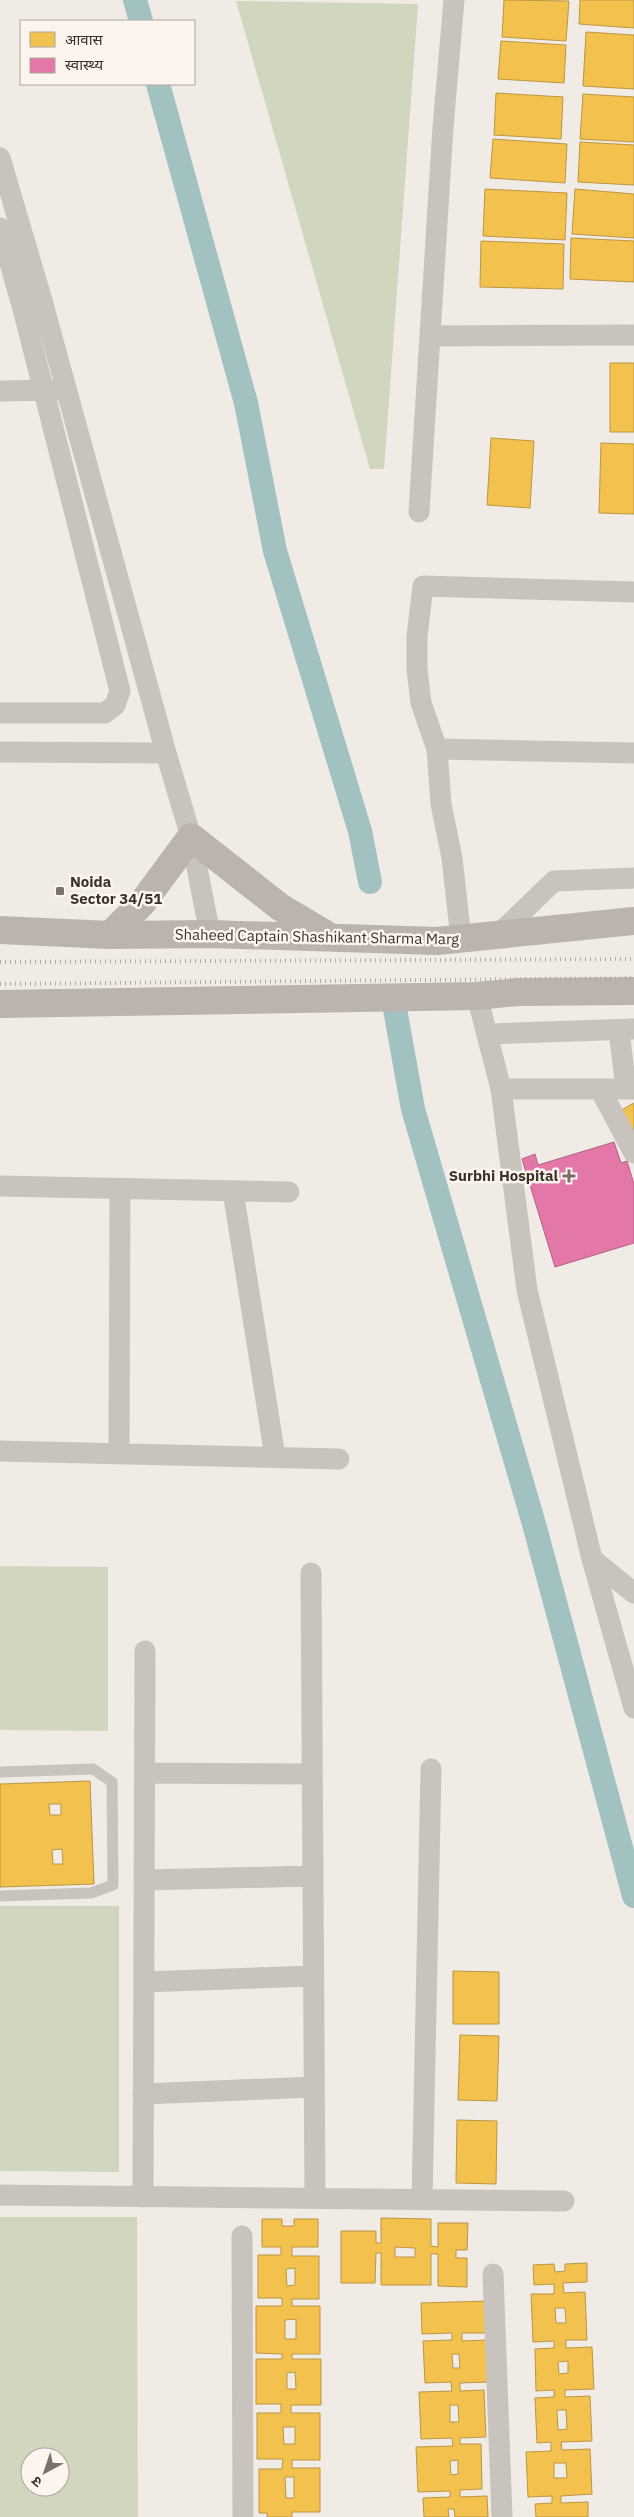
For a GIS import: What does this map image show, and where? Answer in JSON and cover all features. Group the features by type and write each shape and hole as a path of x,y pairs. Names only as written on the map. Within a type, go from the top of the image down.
{"main road":[{"path":"110,935 143,902 191,837 280,907 340,938"},
{"name":"Shaheed Captain Shashikant Sharma Marg","path":"0,930 110,935 210,934 449,940 634,921"},
{"path":"0,1004 477,996 518,992 634,991"}],"street":[{"path":"419,512 443,127 454,0"},
{"path":"0,158 191,837 210,934"},
{"path":"0,228 120,691 115,705 105,713 0,713"},
{"path":"431,336 634,335"},
{"path":"0,391 66,389"},
{"path":"449,940 452,858 441,804 436,749 422,703 417,668 417,636 423,586 634,592"},
{"path":"436,749 634,753"},
{"path":"0,752 166,753"},
{"path":"498,936 554,881 634,878"},
{"path":"477,996 501,1089 527,1290 592,1559 634,1708"},
{"path":"487,1034 626,1030 630,1089 501,1089"},
{"path":"600,1089 634,1153"},
{"path":"0,1186 290,1192"},
{"path":"119,1454 120,1189"},
{"path":"233,1191 276,1457"},
{"path":"0,1451 338,1458"},
{"path":"592,1559 634,1593"},
{"path":"311,1574 315,2198"},
{"path":"143,2196 145,1651"},
{"path":"422,2200 431,1769"},
{"path":"145,1774 312,1774"},
{"path":"144,1880 313,1876"},
{"path":"144,1982 314,1976"},
{"path":"144,2094 314,2087"},
{"path":"0,2195 564,2201"},
{"path":"242,2236 243,2517"},
{"path":"493,2274 502,2517"}],"lane":[{"path":"0,1772 93,1769 112,1782 113,1856 113,1884 90,1893 0,1896"}],"green space":[{"path":"236,1 418,4 384,469 370,469"},
{"path":"0,1566 108,1567 108,1731 0,1730"},
{"path":"0,1906 119,1906 119,2172 0,2171"},
{"path":"0,2217 137,2217 138,2517 0,2517"}],"building: आवास":[{"path":"504,0 569,1 566,41 502,37"},
{"path":"580,0 634,0 634,28 579,24"},
{"path":"586,32 634,35 634,89 583,86"},
{"path":"501,41 566,45 564,83 498,79"},
{"path":"496,93 563,97 561,139 494,135"},
{"path":"583,94 634,97 634,142 580,139"},
{"path":"493,139 567,144 565,183 490,178"},
{"path":"580,142 634,145 634,185 578,182"},
{"path":"485,189 567,193 565,240 483,236"},
{"path":"575,189 634,194 634,238 572,234"},
{"path":"571,238 634,241 634,282 570,279"},
{"path":"481,241 564,244 563,289 480,287"},
{"path":"610,363 634,363 634,432 610,432"},
{"path":"491,438 534,441 530,508 487,505"},
{"path":"601,443 634,444 634,514 599,513"},
{"path":"634,1103 634,1144 616,1113"},
{"path":"90,1781 94,1884 0,1887 0,1784","holes":["49,1804 61,1804 61,1815 50,1815","62,1849 63,1864 53,1864 52,1850"]},
{"path":"453,1971 499,1972 499,2024 453,2024"},
{"path":"460,2035 499,2036 497,2101 458,2100"},
{"path":"457,2120 497,2121 496,2184 456,2183"},
{"path":"381,2218 431,2219 431,2246 438,2247 438,2223 468,2223 467,2250 456,2250 456,2258 467,2258 467,2287 438,2286 438,2254 431,2254 431,2285 381,2285 381,2253 376,2253 375,2283 341,2283 341,2231 376,2231 376,2243 381,2243","holes":["395,2247 415,2248 415,2257 395,2257"]},
{"path":"262,2219 282,2219 282,2226 294,2226 294,2219 318,2219 318,2247 292,2247 292,2256 319,2256 319,2299 292,2299 292,2306 320,2306 320,2354 292,2354 292,2359 321,2359 321,2405 291,2405 291,2413 320,2413 320,2460 292,2460 292,2468 320,2468 320,2512 292,2512 292,2517 267,2517 267,2513 259,2513 259,2469 282,2469 283,2459 257,2459 257,2413 281,2413 281,2404 256,2404 256,2359 282,2359 282,2354 256,2353 256,2306 282,2306 282,2298 258,2298 258,2255 281,2255 281,2247 262,2247","holes":["295,2268 295,2285 287,2286 286,2269","296,2319 296,2339 285,2339 285,2320","295,2372 296,2389 287,2389 287,2373","283,2427 295,2427 295,2444 284,2444","285,2477 294,2477 294,2498 286,2498"]},
{"path":"587,2263 587,2282 563,2283 564,2293 585,2292 587,2340 566,2340 566,2348 592,2347 594,2389 565,2390 565,2397 590,2396 592,2441 561,2442 562,2450 590,2449 592,2494 561,2496 561,2503 588,2502 588,2517 536,2517 535,2504 552,2503 552,2496 528,2497 526,2452 551,2451 551,2442 537,2443 535,2398 554,2397 554,2390 536,2391 535,2349 554,2348 554,2341 533,2342 531,2294 554,2294 554,2284 534,2285 533,2265 554,2264 555,2272 565,2271 565,2264","holes":["555,2308 565,2308 566,2323 556,2323","568,2361 568,2373 559,2374 558,2362","557,2410 566,2410 567,2429 558,2430","554,2463 566,2463 567,2478 554,2478"]},
{"path":"487,2301 488,2333 462,2333 462,2341 487,2340 489,2382 460,2383 460,2391 484,2390 486,2437 460,2438 460,2444 481,2444 482,2489 460,2490 460,2497 487,2496 488,2517 455,2517 454,2509 448,2509 449,2517 424,2517 423,2498 450,2497 450,2491 418,2492 416,2447 453,2446 452,2438 421,2439 419,2392 452,2391 451,2382 425,2383 423,2341 452,2340 452,2333 422,2334 421,2303","holes":["452,2354 459,2354 460,2368 453,2368","450,2405 458,2405 459,2422 450,2422","458,2460 458,2474 451,2475 450,2461"]}],"building: स्वास्थ्य":[{"path":"614,1142 621,1163 627,1161 634,1184 634,1243 555,1267 522,1159 535,1154 538,1165"}],"waterway":[{"path":"135,0 141,20"},
{"path":"158,85 246,403 275,551 360,831 370,882"},
{"path":"393,998 413,1109 534,1524 634,1896"}],"railway":[{"path":"0,962 634,959"},
{"path":"0,984 634,978"}],"place":[{"name":"Noida Sector 34/51","path":"60,891"},
{"name":"Surbhi Hospital","path":"569,1176"}]}
